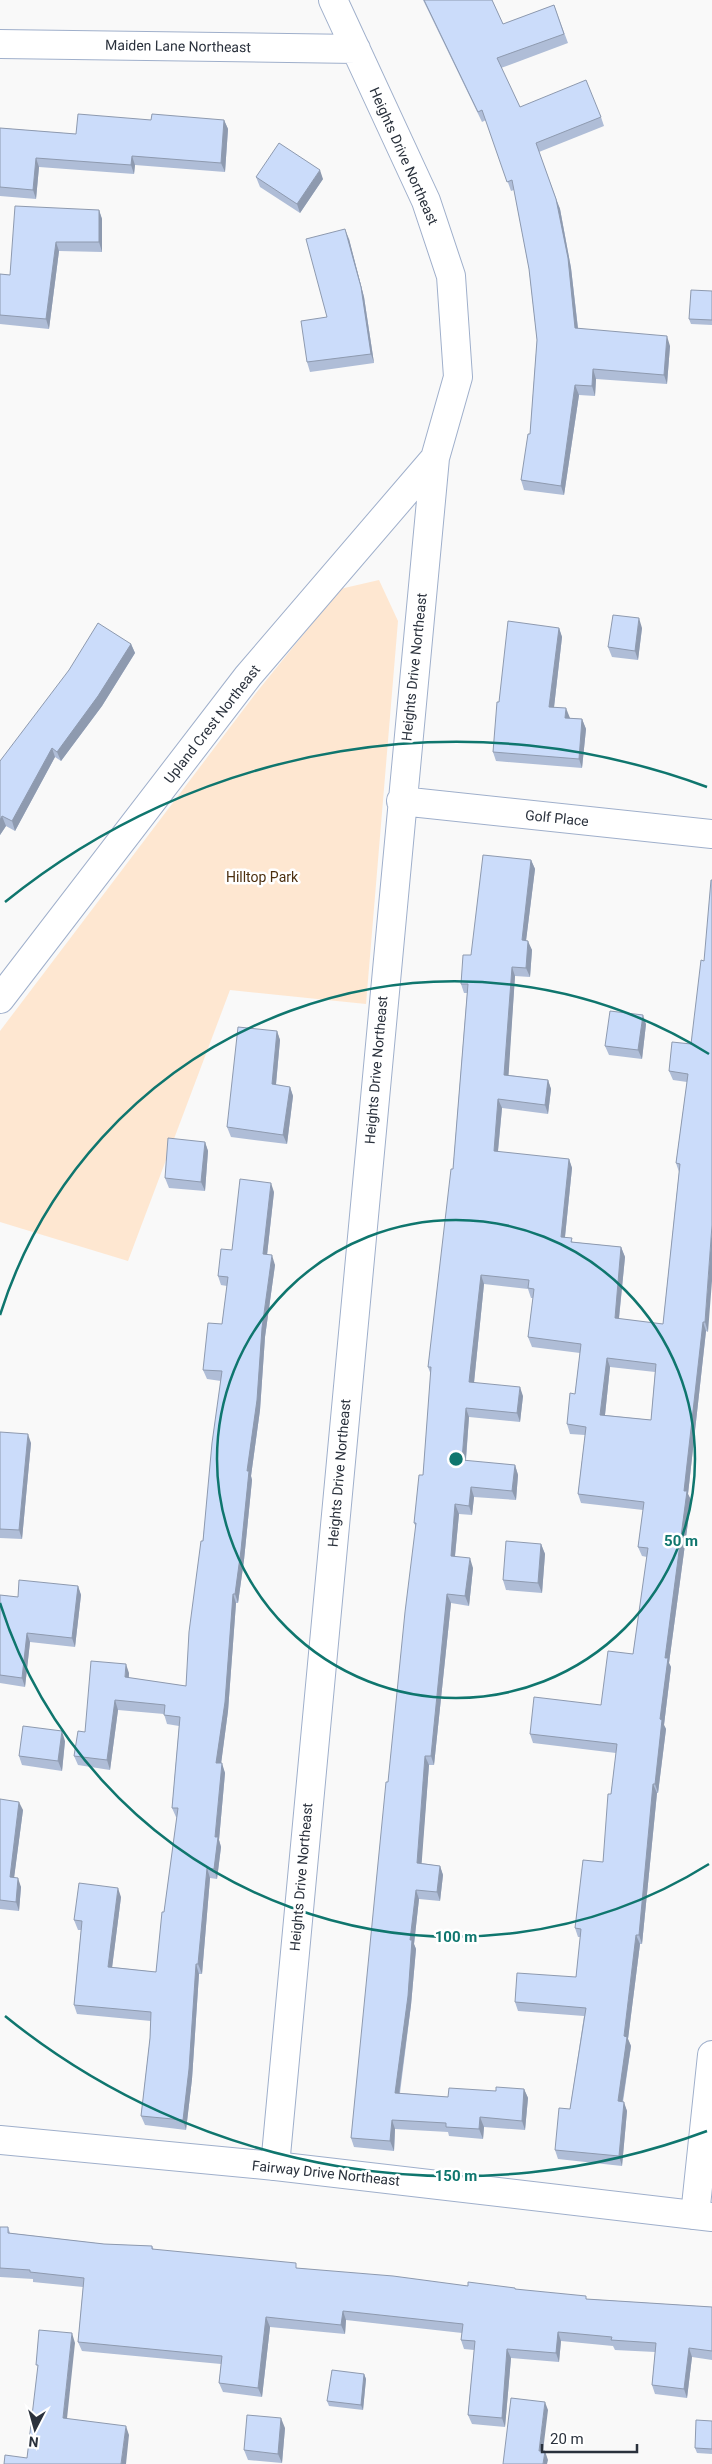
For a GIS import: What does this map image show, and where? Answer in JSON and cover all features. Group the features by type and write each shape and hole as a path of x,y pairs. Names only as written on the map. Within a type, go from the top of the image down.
{"street":[{"name":"Heights Drive Northeast","path":"274,2166 401,801 435,458 458,377 451,276 426,201 333,0"},
{"name":"Maiden Lane Northeast","path":"0,44 356,49"},
{"name":"Upland Crest Northeast","path":"0,999 248,676 435,458"},
{"name":"Golf Place","path":"401,801 712,834"},
{"path":"704,2216 712,2055"},
{"name":"Fairway Drive Northeast","path":"0,2140 274,2166 704,2216"}],"green space":[{"name":"Hilltop Park","path":"379,580 398,621 366,1004 230,990 128,1261 0,1222 0,1031 256,693 340,589"}],"building":[{"path":"424,0 492,0 503,24 554,5 564,34 497,58 520,107 586,80 601,117 536,143 556,199 568,258 575,328 667,336 664,375 593,369 592,386 575,385 561,486 521,480 528,434 530,434 537,340 529,269 512,180 507,182 482,110 478,112"},
{"path":"78,114 151,120 152,114 224,120 221,163 132,156 131,165 36,158 33,190 0,187 0,128 76,134"},
{"path":"279,143 320,170 297,204 256,177"},
{"path":"15,206 99,210 99,242 56,242 46,319 0,315 0,274 10,275"},
{"path":"345,229 361,287 371,354 307,362 301,321 327,317 306,239"},
{"path":"691,290 712,291 712,320 689,319"},
{"path":"613,615 639,618 635,651 608,647"},
{"path":"508,621 559,628 549,707 566,708 565,718 582,719 579,759 493,752 497,702 499,702"},
{"path":"98,623 131,644 98,696 57,752 52,748 12,821 2,816 0,820 0,761 69,670"},
{"path":"483,855 531,860 522,940 528,941 526,968 512,967 504,1075 548,1080 545,1105 498,1099 494,1151 569,1159 561,1237 572,1238 571,1242 621,1247 615,1318 663,1324 680,1164 676,1163 688,1074 669,1071 672,1042 691,1044 701,960 704,961 712,880 712,1225 705,1322 703,1322 684,1491 687,1491 665,1658 668,1658 660,1719 662,1720 655,1784 653,1784 639,1935 636,1935 624,2036 627,2037 618,2101 624,2102 619,2156 555,2150 559,2108 570,2109 586,2008 515,2002 517,1973 576,1977 581,1929 575,1928 583,1860 603,1862 608,1794 611,1794 617,1744 530,1734 534,1697 601,1705 608,1651 633,1654 648,1548 638,1547 644,1502 578,1494 586,1427 567,1424 570,1393 575,1394 581,1344 528,1337 534,1289 528,1288 529,1280 481,1275 469,1382 520,1387 517,1413 466,1408 462,1460 515,1465 512,1491 471,1487 469,1506 455,1504 451,1556 470,1558 465,1596 447,1594 431,1756 425,1756 417,1863 440,1866 437,1892 416,1890 410,1940 412,1940 408,1996 395,2093 448,2097 449,2088 496,2091 496,2087 524,2089 522,2121 480,2117 479,2129 446,2127 446,2123 392,2120 390,2141 351,2138 386,1782 388,1782 416,1523 414,1523 419,1475 423,1475 431,1367 428,1367 451,1169 453,1169 468,984 461,984 463,955 471,955","holes":["607,1358 656,1364 651,1420 600,1415"]},
{"path":"610,1011 643,1015 638,1050 605,1046"},
{"path":"238,1027 277,1031 272,1084 290,1087 283,1135 227,1127"},
{"path":"168,1138 205,1142 201,1182 165,1178"},
{"path":"240,1179 271,1183 263,1254 272,1255 262,1328 257,1400 247,1471 249,1471 241,1550 235,1594 233,1594 225,1702 216,1763 222,1763 215,1837 218,1837 214,1869 207,1868 198,1964 196,1964 189,2069 183,2120 141,2116 151,2012 74,2005 82,1921 74,1920 79,1883 118,1888 108,1967 156,1972 162,1912 164,1912 178,1808 172,1808 180,1717 164,1715 165,1705 115,1700 107,1760 74,1756 78,1731 85,1732 91,1661 126,1664 125,1677 186,1686 189,1632 201,1541 203,1541 212,1443 222,1371 203,1370 208,1323 222,1324 228,1277 218,1276 221,1249 232,1250"},
{"path":"0,1432 28,1434 19,1530 0,1529"},
{"path":"506,1541 541,1544 538,1583 503,1580"},
{"path":"19,1580 78,1586 72,1638 27,1633 22,1678 0,1675 0,1595 18,1597"},
{"path":"23,1726 62,1731 58,1761 19,1756"},
{"path":"0,1799 19,1802 10,1877 18,1878 16,1902 0,1900"},
{"path":"0,2227 8,2227 8,2233 104,2244 152,2246 152,2249 296,2263 296,2268 393,2276 468,2286 468,2282 586,2296 586,2299 712,2307 712,2351 689,2348 684,2389 652,2385 656,2343 611,2340 612,2337 558,2332 556,2353 507,2349 502,2418 468,2415 475,2341 461,2340 463,2324 343,2311 341,2325 266,2317 258,2388 219,2383 222,2356 78,2342 84,2278 30,2272 30,2270 0,2268"},
{"path":"39,2330 72,2333 63,2418 126,2426 121,2464 4,2464 5,2455 27,2458 38,2365 36,2365"},
{"path":"332,2370 364,2374 361,2405 327,2401"},
{"path":"511,2398 545,2402 539,2451 545,2451 543,2464 503,2464"},
{"path":"247,2415 281,2418 278,2454 244,2450"},
{"path":"696,2420 712,2421 712,2449 695,2448"}]}
